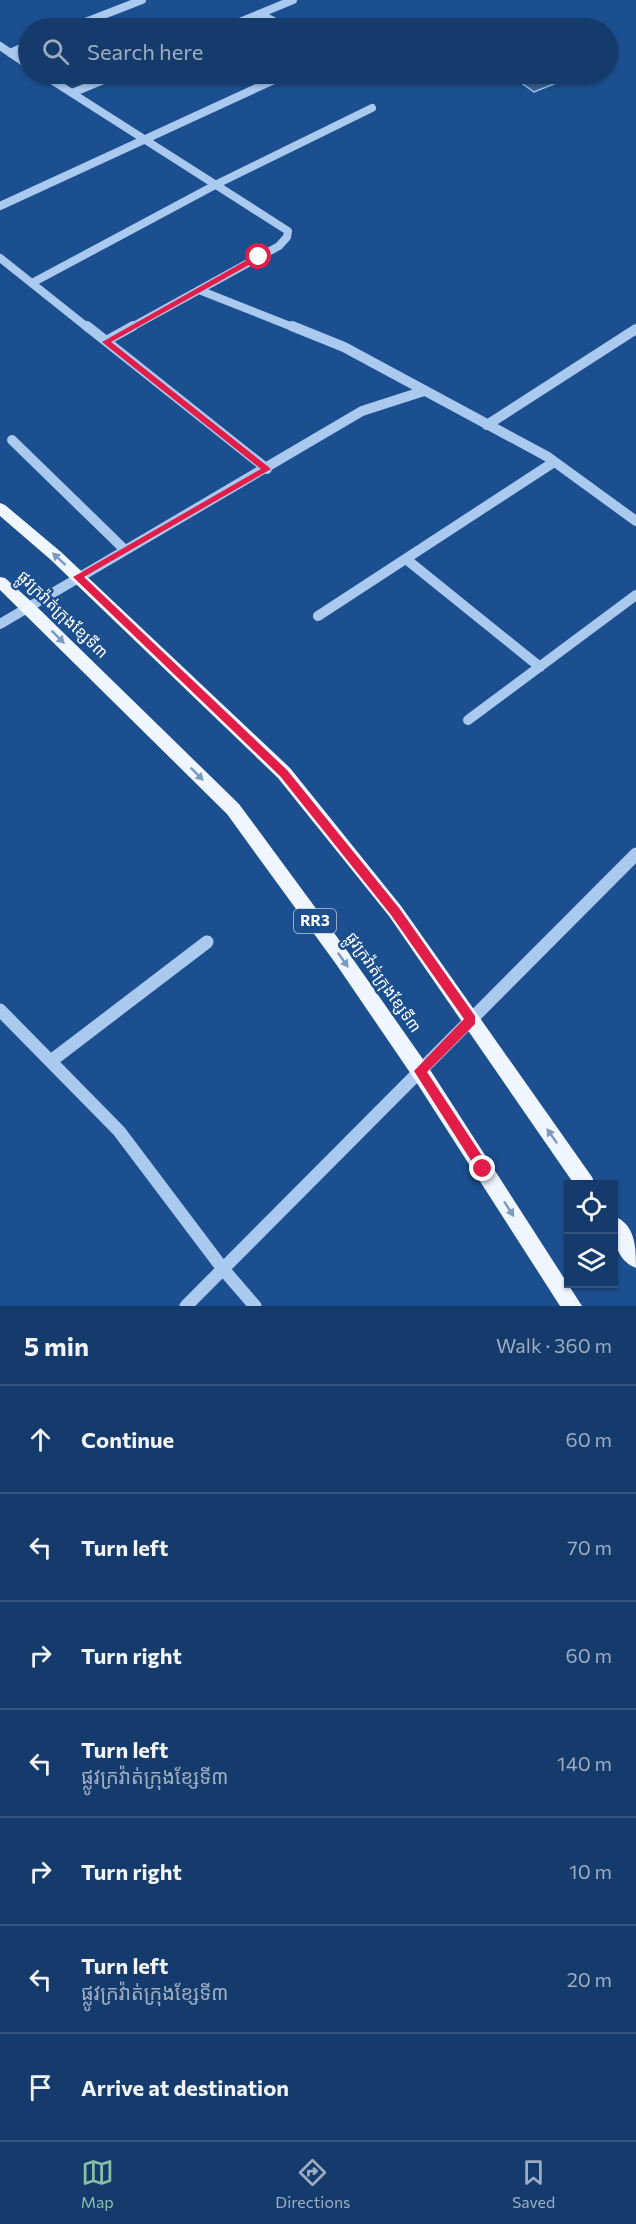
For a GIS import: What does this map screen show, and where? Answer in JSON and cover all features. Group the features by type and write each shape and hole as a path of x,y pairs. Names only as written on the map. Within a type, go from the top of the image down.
{"main road":[{"path":"0,508 77,577 284,773 395,911 582,1180"},
{"name":"ផ្លូវក្រវ៉ាត់ក្រុងខ្សែទី៣","path":"0,582 232,809 342,958 420,1071 572,1306"},
{"path":"618,1232 636,1258"}],"street":[{"path":"96,18 142,0"},
{"path":"250,18 293,0"},
{"path":"260,14 268,18"},
{"path":"0,46 18,58"},
{"path":"10,53 18,49"},
{"path":"58,84 288,231 287,237 279,246 106,342"},
{"path":"72,93 94,84"},
{"path":"0,206 143,138 264,84"},
{"path":"32,283 217,184 372,108"},
{"path":"0,258 267,469"},
{"path":"199,290 344,347 554,462 636,521"},
{"path":"487,425 636,329"},
{"path":"0,624 77,577 267,469 362,411 424,391"},
{"path":"12,440 124,550"},
{"path":"318,616 554,462"},
{"path":"406,559 540,667"},
{"path":"468,720 636,595"},
{"path":"186,1306 636,854"},
{"path":"51,1061 207,942"},
{"path":"0,1010 118,1131 223,1269 255,1306"}],"water":[{"path":"523,84 554,84 534,92"}],"route":[{"path":"259,257 106,342 267,469 77,577 284,773 395,911 471,1020 420,1071 483,1169"}]}
